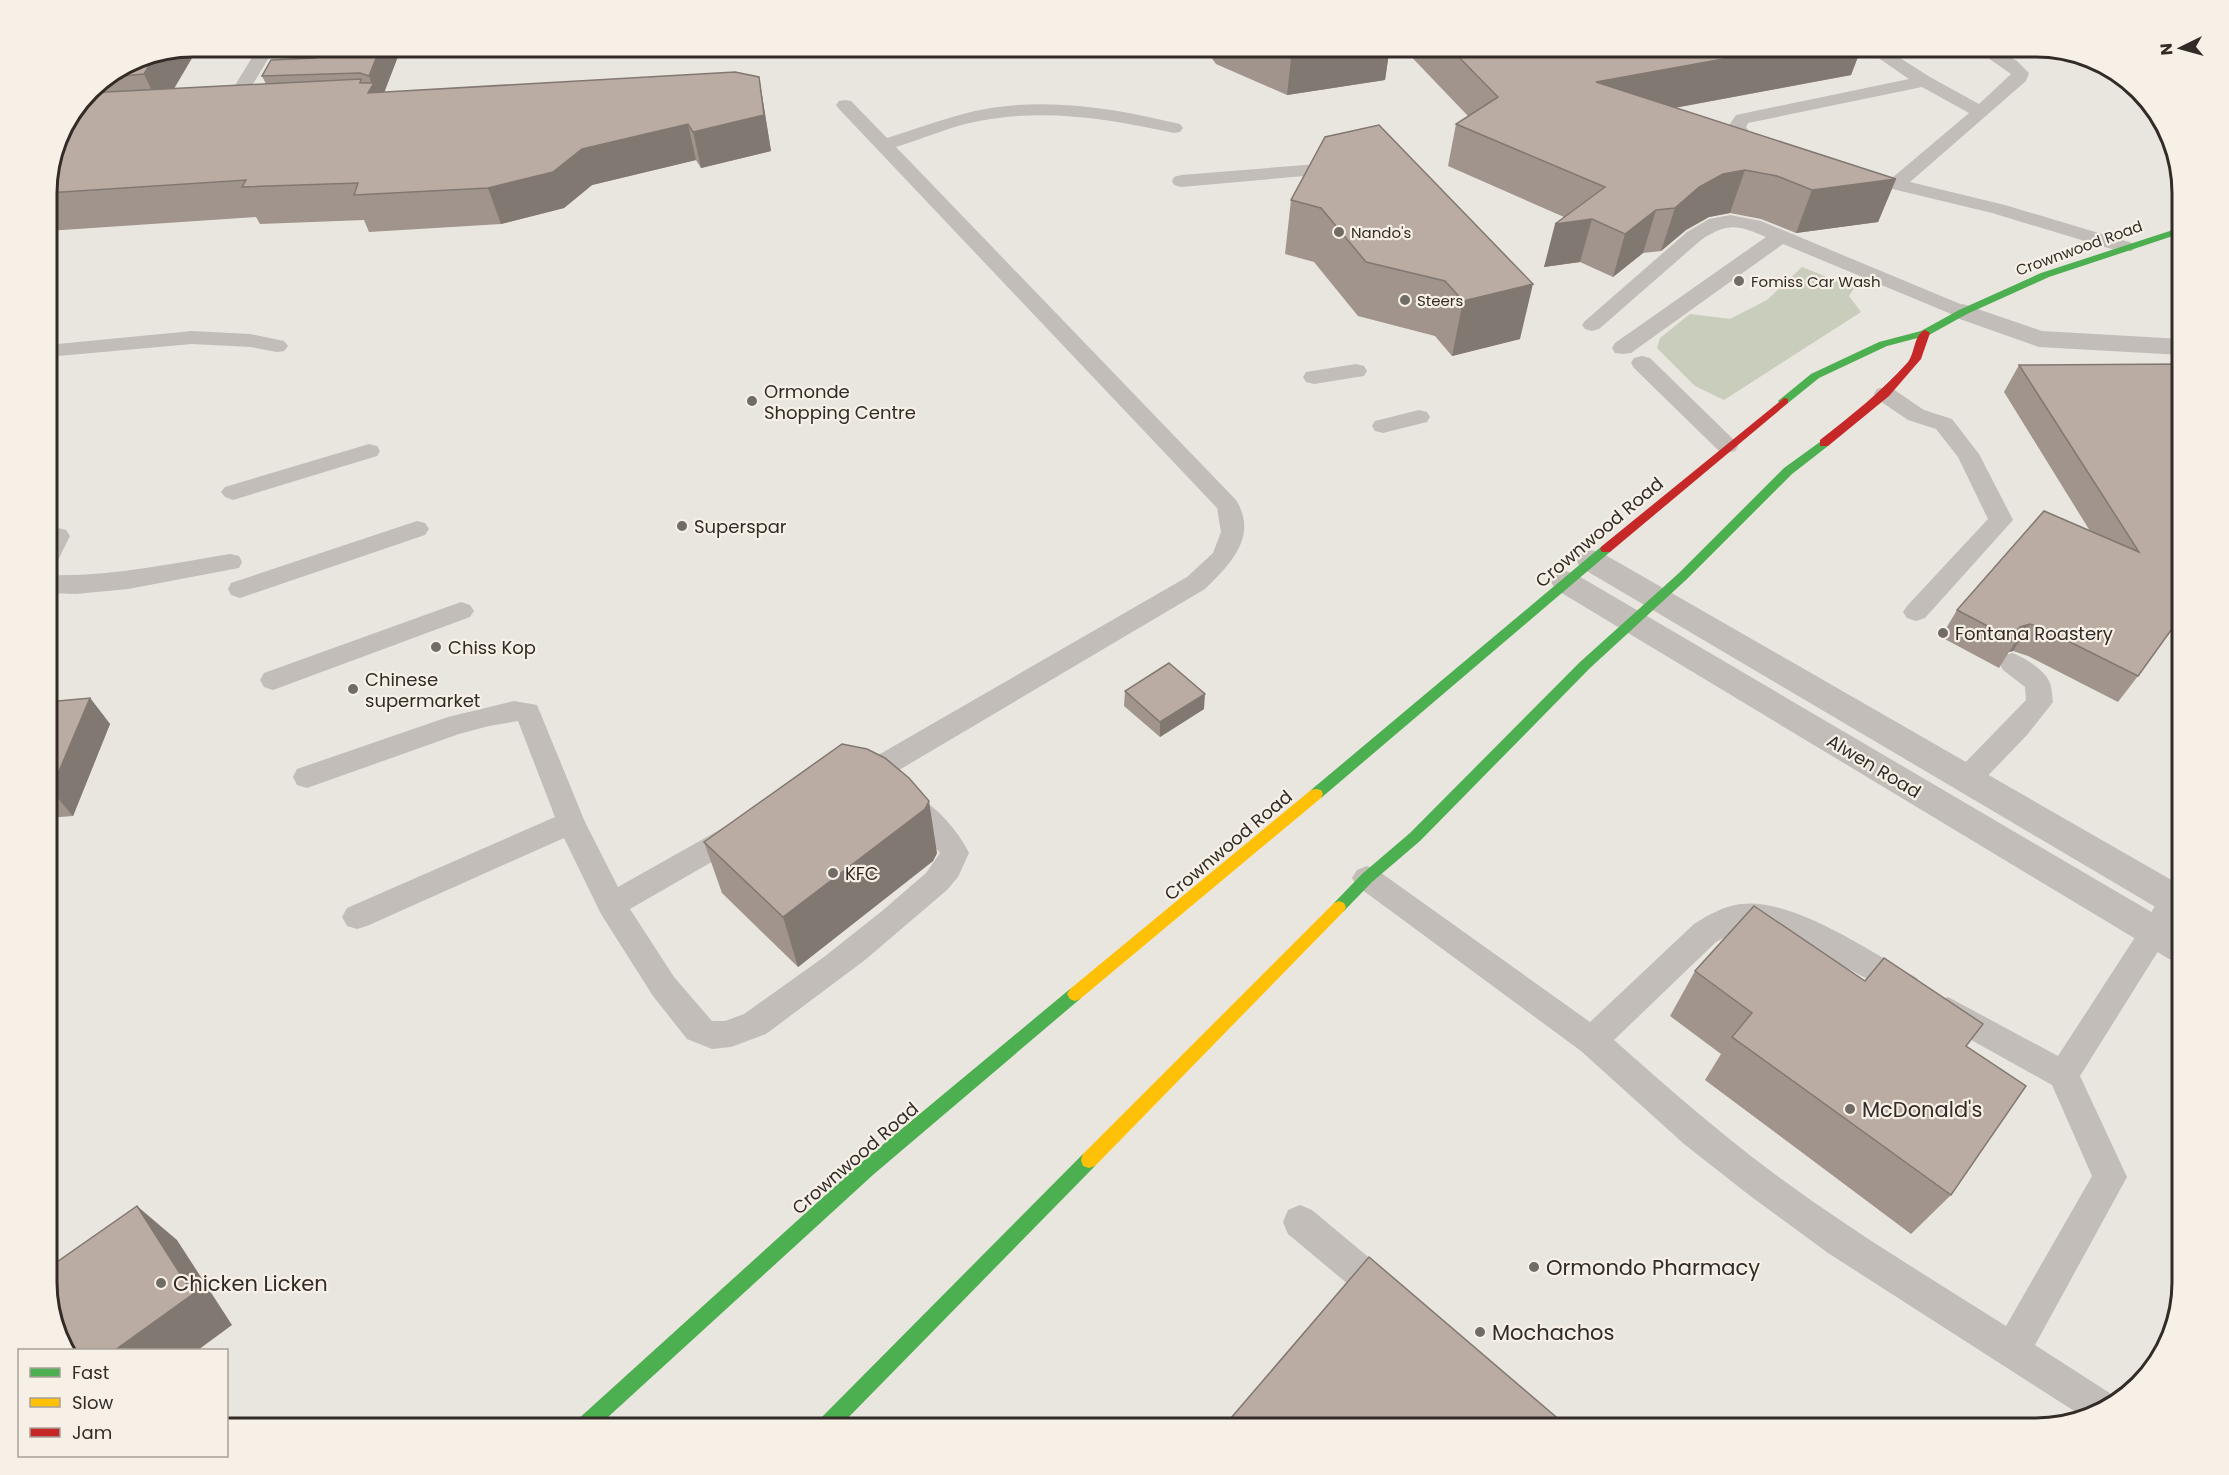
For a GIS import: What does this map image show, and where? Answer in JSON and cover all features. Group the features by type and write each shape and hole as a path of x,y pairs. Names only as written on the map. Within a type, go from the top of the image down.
{"main road":[{"name":"Crownwood Road","path":"594,1418 868,1167 1529,615 1727,446 1815,376 1883,344 1925,333 1963,312 2044,275 2172,233"},
{"path":"835,1418 1367,878 1415,837 1630,622 1683,576 1788,471 1885,394 1916,359 1925,333"}],"street":[{"path":"1963,312 2039,339 2172,346"},
{"name":"Alwen Road","path":"1592,560 2172,898"},
{"name":"Alwen Road","path":"1566,582 2172,942"}],"lane":[{"path":"227,113 260,57"},
{"path":"1886,57 1924,81 1981,112"},
{"path":"1897,183 2020,77 2020,73 2011,64 1999,57"},
{"path":"1783,157 1762,149 1744,137 1737,127 1742,119 1924,81"},
{"path":"307,777 445,729 500,712 524,709 528,712 571,822 611,904 661,985 690,1020 705,1034 741,1031 755,1024 872,939 939,879 952,863 955,853 950,844 920,814 885,790 869,784 840,787 1196,583 1223,557 1233,532 1227,506 845,105"},
{"path":"884,145 977,117 1028,110 1069,110 1125,117 1174,128"},
{"path":"204,115 251,112"},
{"path":"1181,181 1365,166"},
{"path":"1843,171 1998,209 2125,247"},
{"path":"1592,324 1712,223 1734,220 1754,225 1963,312"},
{"path":"1623,348 1781,236"},
{"path":"57,350 212,339 241,339 277,346"},
{"path":"1642,363 1727,446"},
{"path":"1314,377 1356,371"},
{"path":"1885,394 1916,415 1944,424 1968,454 2001,520 1916,612"},
{"path":"1383,426 1419,417"},
{"path":"233,492 369,451"},
{"path":"240,589 417,529"},
{"path":"57,584 76,585 128,580 230,562"},
{"path":"273,680 461,611"},
{"path":"1967,779 2018,728 2040,702 2037,683 2012,663"},
{"path":"611,904 761,821"},
{"path":"357,917 571,822"},
{"path":"1367,878 1592,1041 1696,1133 1761,1184 1840,1241 2096,1404"},
{"path":"2063,1075 2154,931 2172,910"},
{"path":"1592,1041 1705,933 1720,922 1746,915 1792,924 2063,1075 2110,1177 2011,1352"},
{"path":"1300,1222 1410,1314"}],"green space":[{"path":"1802,267 1854,288 1849,296 1861,312 1724,400 1695,386 1657,348 1660,338 1690,314 1730,319 1767,300"}],"building":[{"path":"377,57 369,76 360,73 262,76 271,60"},
{"path":"1459,57 1735,57 1596,82 1896,179 1812,190 1777,176 1745,170 1723,174 1699,187 1675,208 1656,210 1625,234 1592,219 1555,224 1605,187 1456,124 1498,97"},
{"path":"150,64 144,74 124,76"},
{"path":"735,72 759,77 764,115 693,132 688,124 582,149 553,172 488,188 354,195 358,183 242,187 246,180 57,192 58,175 67,141 85,110 102,92 361,79 360,83 374,83 368,93"},
{"path":"1379,125 1533,284 1463,301 1445,281 1366,262 1321,208 1291,200 1325,137"},
{"path":"2172,364 2172,629 2138,676 2030,624 2020,627 2014,635 2016,641 1957,610 2044,511 2139,552 2019,365"},
{"path":"1169,663 1205,694 1160,722 1125,691"},
{"path":"90,698 57,776 57,701"},
{"path":"842,744 867,749 885,758 909,778 929,801 925,809 783,917 704,842"},
{"path":"1754,906 1865,981 1884,958 1983,1024 1966,1046 2026,1086 1951,1195 1732,1037 1752,1013 1695,971"},
{"path":"137,1206 193,1294 116,1349 74,1349 64,1326 60,1308 57,1291 57,1262"},
{"path":"1369,1257 1557,1418 1231,1418"}],"traffic: fast":[{"path":"1784,401 1815,376 1883,344 1925,333 1963,312 2045,275 2172,233"},
{"path":"1339,907 1367,878 1415,837 1585,665 1683,576 1788,471 1824,443"},
{"path":"1316,794 1606,549"},
{"path":"594,1418 868,1168 1075,994"},
{"path":"835,1418 1089,1160"}],"traffic: slow":[{"path":"1075,994 1316,794"},
{"path":"1089,1160 1339,907"}],"traffic: jam":[{"path":"1824,443 1885,394 1916,359 1925,333"},
{"path":"1606,549 1784,401"}],"place":[{"name":"Nando's","path":"1339,232"},
{"name":"Fomiss Car Wash","path":"1739,281"},
{"name":"Steers","path":"1405,300"},
{"name":"Ormonde Shopping Centre","path":"752,401"},
{"name":"Superspar","path":"682,526"},
{"name":"Fontana Roastery","path":"1943,633"},
{"name":"Chiss Kop","path":"436,647"},
{"name":"Chinese supermarket","path":"353,689"},
{"name":"KFC","path":"833,873"},
{"name":"McDonald's","path":"1850,1109"},
{"name":"Ormondo Pharmacy","path":"1534,1267"},
{"name":"Chicken Licken","path":"161,1283"},
{"name":"Mochachos","path":"1480,1332"}]}
